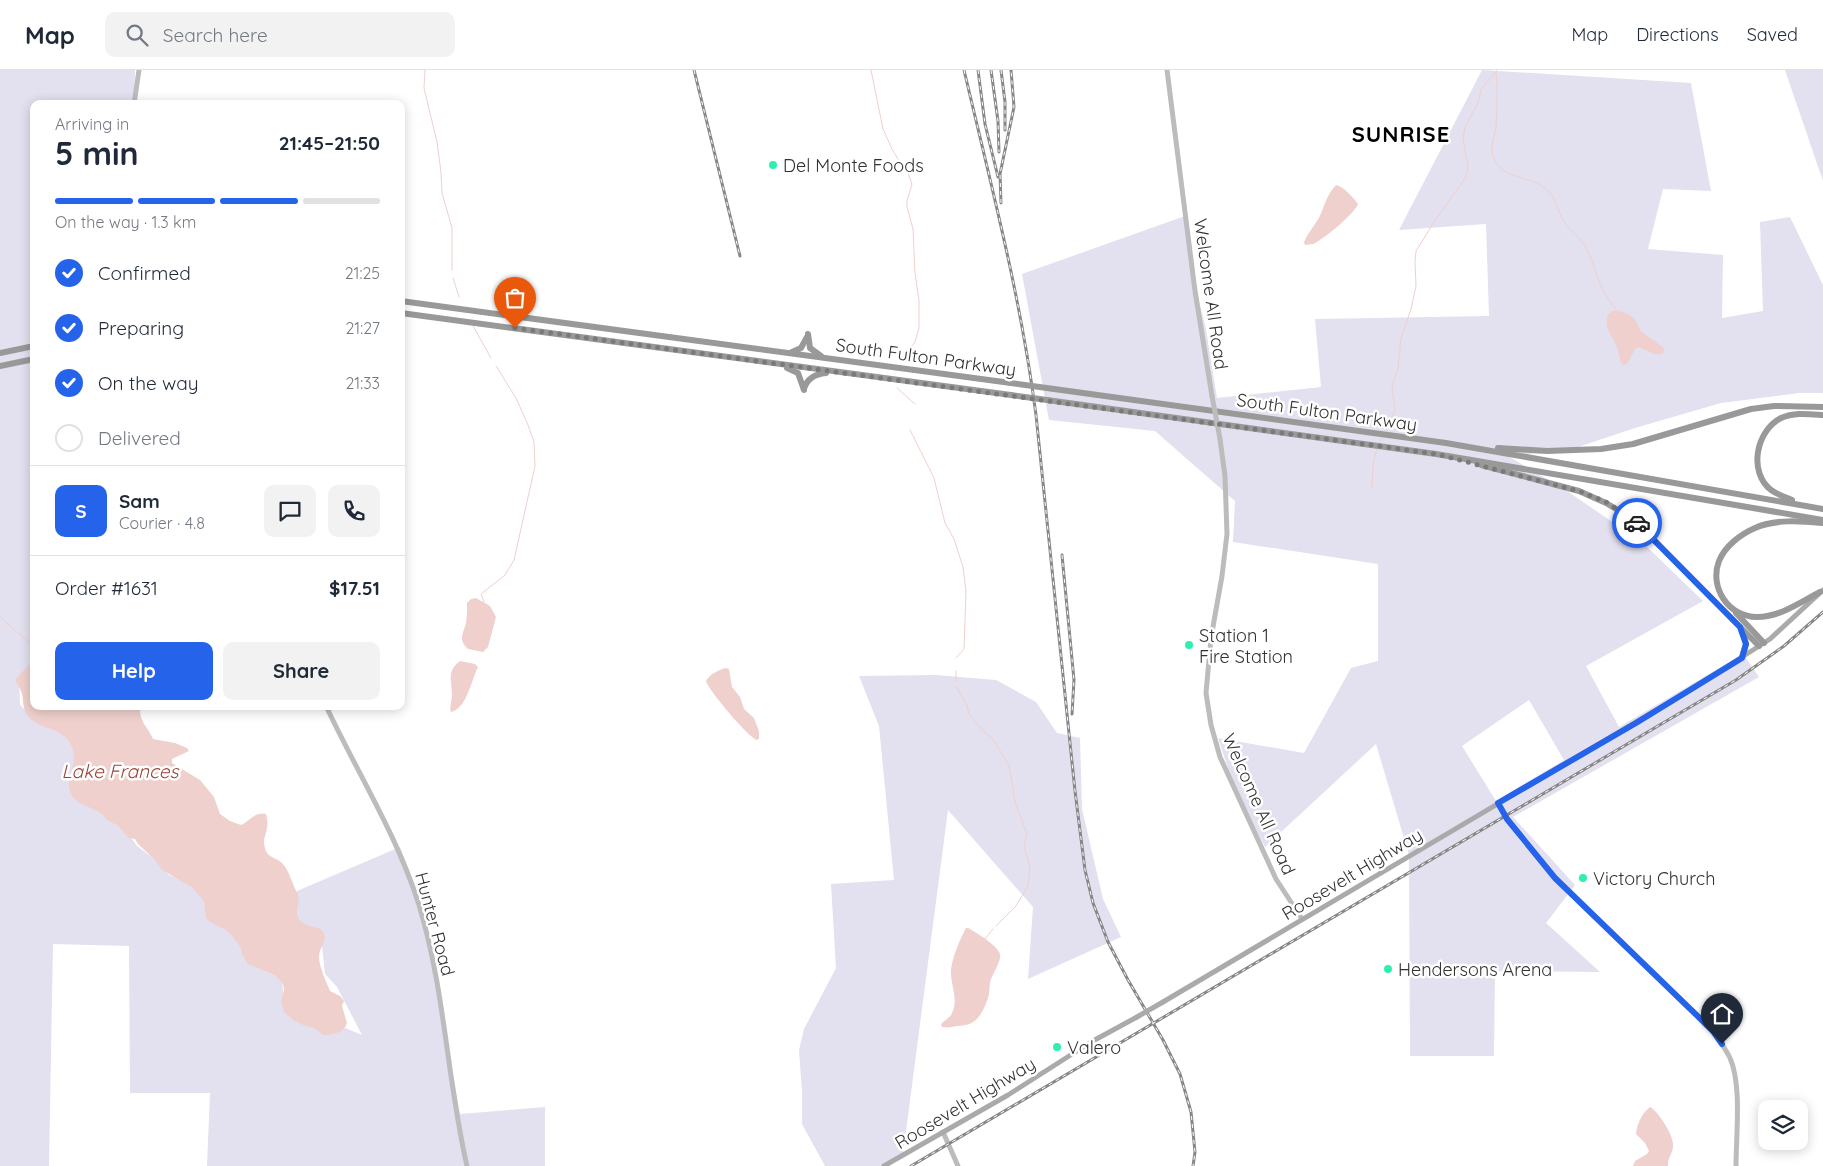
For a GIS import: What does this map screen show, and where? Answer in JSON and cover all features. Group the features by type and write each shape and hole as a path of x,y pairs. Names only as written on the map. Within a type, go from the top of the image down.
{"highway":[{"name":"South Fulton Parkway","path":"405,302 687,338 788,354 1446,443"},
{"name":"South Fulton Parkway","path":"405,314 1436,454"},
{"path":"788,354 801,348 808,334 809,345 812,350 825,358"},
{"path":"0,353 30,347"},
{"path":"0,366 30,360"},
{"path":"768,362 796,371 800,376 804,390 807,381 814,376 839,372"},
{"path":"1446,443 1547,451 1600,449 1641,442 1751,409 1774,406 1823,407"},
{"path":"1823,415 1794,414 1777,421 1767,429 1763,436 1757,459 1761,476 1771,490 1780,496 1823,509"},
{"path":"1446,443 1823,509"},
{"path":"1436,454 1823,522"},
{"path":"1436,454 1579,491 1606,502 1646,532 1740,627 1762,644"},
{"path":"1762,644 1720,594 1716,580 1719,561 1728,546 1741,536 1762,525 1823,522"},
{"path":"1733,609 1751,617 1765,616 1781,612 1822,591"},
{"path":"1740,627 1746,644 1742,658"}],"main road":[{"name":"Roosevelt Highway","path":"884,1166 1008,1095 1091,1042 1122,1027 1636,723 1762,644 1780,631 1822,591"}],"street":[{"path":"135,100 139,70"},
{"name":"Welcome All Road","path":"1167,70 1195,291 1226,476 1226,552 1211,638 1206,693 1214,738 1223,764 1276,879 1302,919"},
{"name":"Hunter Road","path":"328,710 397,846 419,905 434,970 452,1089 467,1166"},
{"path":"1498,803 1507,819 1555,878 1713,1031 1722,1044 1730,1058 1737,1089 1736,1166"},
{"path":"943,1132 958,1166"}],"shaded area":[{"path":"0,70 135,70 134,100 30,100 30,665 19,677 20,705 36,721 64,732 77,749 101,808 123,826 137,846 157,861 169,875 185,880 282,974 284,1011 299,1016 324,1019 362,1035 337,987 325,974 321,937 294,918 297,891 400,847 428,938 460,1114 545,1107 545,1166 207,1166 210,1093 130,1093 129,946 53,944 49,1166 0,1166"},
{"path":"1482,70 1691,83 1711,191 1663,189 1648,249 1723,255 1722,318 1763,311 1760,222 1790,217 1823,285 1823,393 1799,393 1721,403 1635,428 1566,451 1508,456 1570,493 1643,543 1703,601 1586,666 1619,727 1743,654 1759,677 1513,817 1575,885 1546,923 1600,972 1495,971 1494,1056 1410,1056 1409,855 1376,744 1265,847 1236,793 1218,738 1304,753 1351,668 1378,661 1378,564 1233,542 1235,501 1155,431 1049,420 1022,274 1185,216 1217,398 1321,387 1315,319 1489,316 1486,224 1399,230","holes":["1529,700 1564,760 1496,801 1462,746"]},
{"path":"1785,70 1823,70 1823,181"},
{"path":"936,675 996,680 1036,702 1057,733 1080,738 1082,809 1103,899 1121,937 1028,979 1033,907 948,810 903,1154 886,1166 825,1166 802,1124 799,1050 804,1029 836,968 831,884 894,880 879,726 859,676"}],"water":[{"path":"1336,185 1351,195 1358,204 1356,208 1345,220 1318,242 1305,245 1304,242 1319,218 1328,196"},
{"path":"1613,311 1630,315 1642,332 1664,349 1663,354 1654,354 1639,347 1635,349 1627,364 1622,365 1616,345 1607,328 1608,314"},
{"path":"476,598 490,606 496,617 488,647 483,652 468,649 462,640 467,603 471,599"},
{"path":"460,661 475,664 478,667 465,700 451,712 451,673"},
{"name":"Lake Frances","path":"30,663 30,710 140,710 142,720 153,739 175,743 187,748 189,751 172,759 172,763 200,780 214,797 220,814 230,821 241,825 256,815 266,814 267,825 264,844 266,851 285,866 289,874 299,899 297,916 305,924 322,930 324,934 325,938 319,956 320,965 330,991 340,996 344,1001 342,1006 347,1023 341,1031 323,1035 314,1028 293,1020 284,1012 281,1001 284,990 283,984 275,975 248,964 234,938 226,930 206,918 204,901 192,887 162,870 135,839 129,838 117,825 107,820 100,812 76,801 69,785 74,759 71,745 62,735 38,724 28,716 24,708 21,692 15,680"},
{"path":"726,668 729,669 732,687 740,697 744,709 754,718 759,731 759,739 757,740 730,714 706,681 714,673"},
{"path":"966,928 991,943 1000,954 1000,959 991,979 989,996 981,1014 974,1022 969,1024 942,1027 941,1024 950,1016 954,1008 952,965"},
{"path":"1650,1107 1669,1131 1673,1143 1668,1166 1633,1166 1635,1161 1649,1151 1645,1143 1636,1134 1640,1119"}],"waterway":[{"path":"425,70 424,88 437,142 442,193 452,228 452,270"},
{"path":"871,70 883,129 892,149 908,173 912,184 907,207 913,229 915,273 919,301 919,328 915,342 902,359"},
{"path":"1385,433 1395,410 1392,387 1398,368 1401,338 1411,309 1416,286 1416,251 1466,177 1468,166 1463,139 1465,127 1478,103 1481,90 1497,70"},
{"path":"1496,73 1496,126 1492,148 1497,164 1511,174 1543,186 1551,195 1563,220 1587,250 1597,277 1617,311"},
{"path":"453,278 459,297"},
{"path":"473,326 491,358"},
{"path":"484,602 481,594 505,575 514,560 535,466 534,442 528,425 516,398 496,366"},
{"path":"897,388 915,404"},
{"path":"910,430 934,478 945,523 954,539 963,567 966,591 964,649 956,658"},
{"path":"1379,444 1383,436"},
{"path":"1372,487 1373,465 1377,448"},
{"path":"0,617 30,643"},
{"path":"956,671 956,681"},
{"path":"956,686 967,706 969,714 985,733 992,738 1009,765 1015,802 1027,834 1024,846 1030,868 1028,886 1016,906 996,926"},
{"path":"985,939 993,929"}],"railway":[{"path":"694,70 740,256"},
{"path":"964,70 1014,285 1030,371 1085,870 1093,903 1108,942 1180,1074 1191,1112 1195,1152 1193,1166"},
{"path":"978,70 985,124 998,177"},
{"path":"991,70 998,121 999,152"},
{"path":"1001,70 1005,102 1005,130"},
{"path":"1001,203 1000,174 1014,107 1011,70"},
{"path":"1062,555 1074,680 1072,714"},
{"path":"911,1166 1736,680 1784,646 1823,612"}],"way so far":[{"path":"515,328 1436,454 1579,491 1606,502 1637,523"}],"place":[{"name":"Del Monte Foods","path":"773,165"},
{"name":"Station 1 Fire Station","path":"1189,645"},
{"name":"Victory Church","path":"1583,878"},
{"name":"Hendersons Arena","path":"1388,969"},
{"name":"Valero","path":"1057,1047"}],"district":[{"name":"SUNRISE","path":"1401,134"}],"route":[{"path":"1637,523 1740,627 1746,644 1742,658 1636,723 1498,803 1507,819 1555,878 1713,1031 1722,1044"}]}
